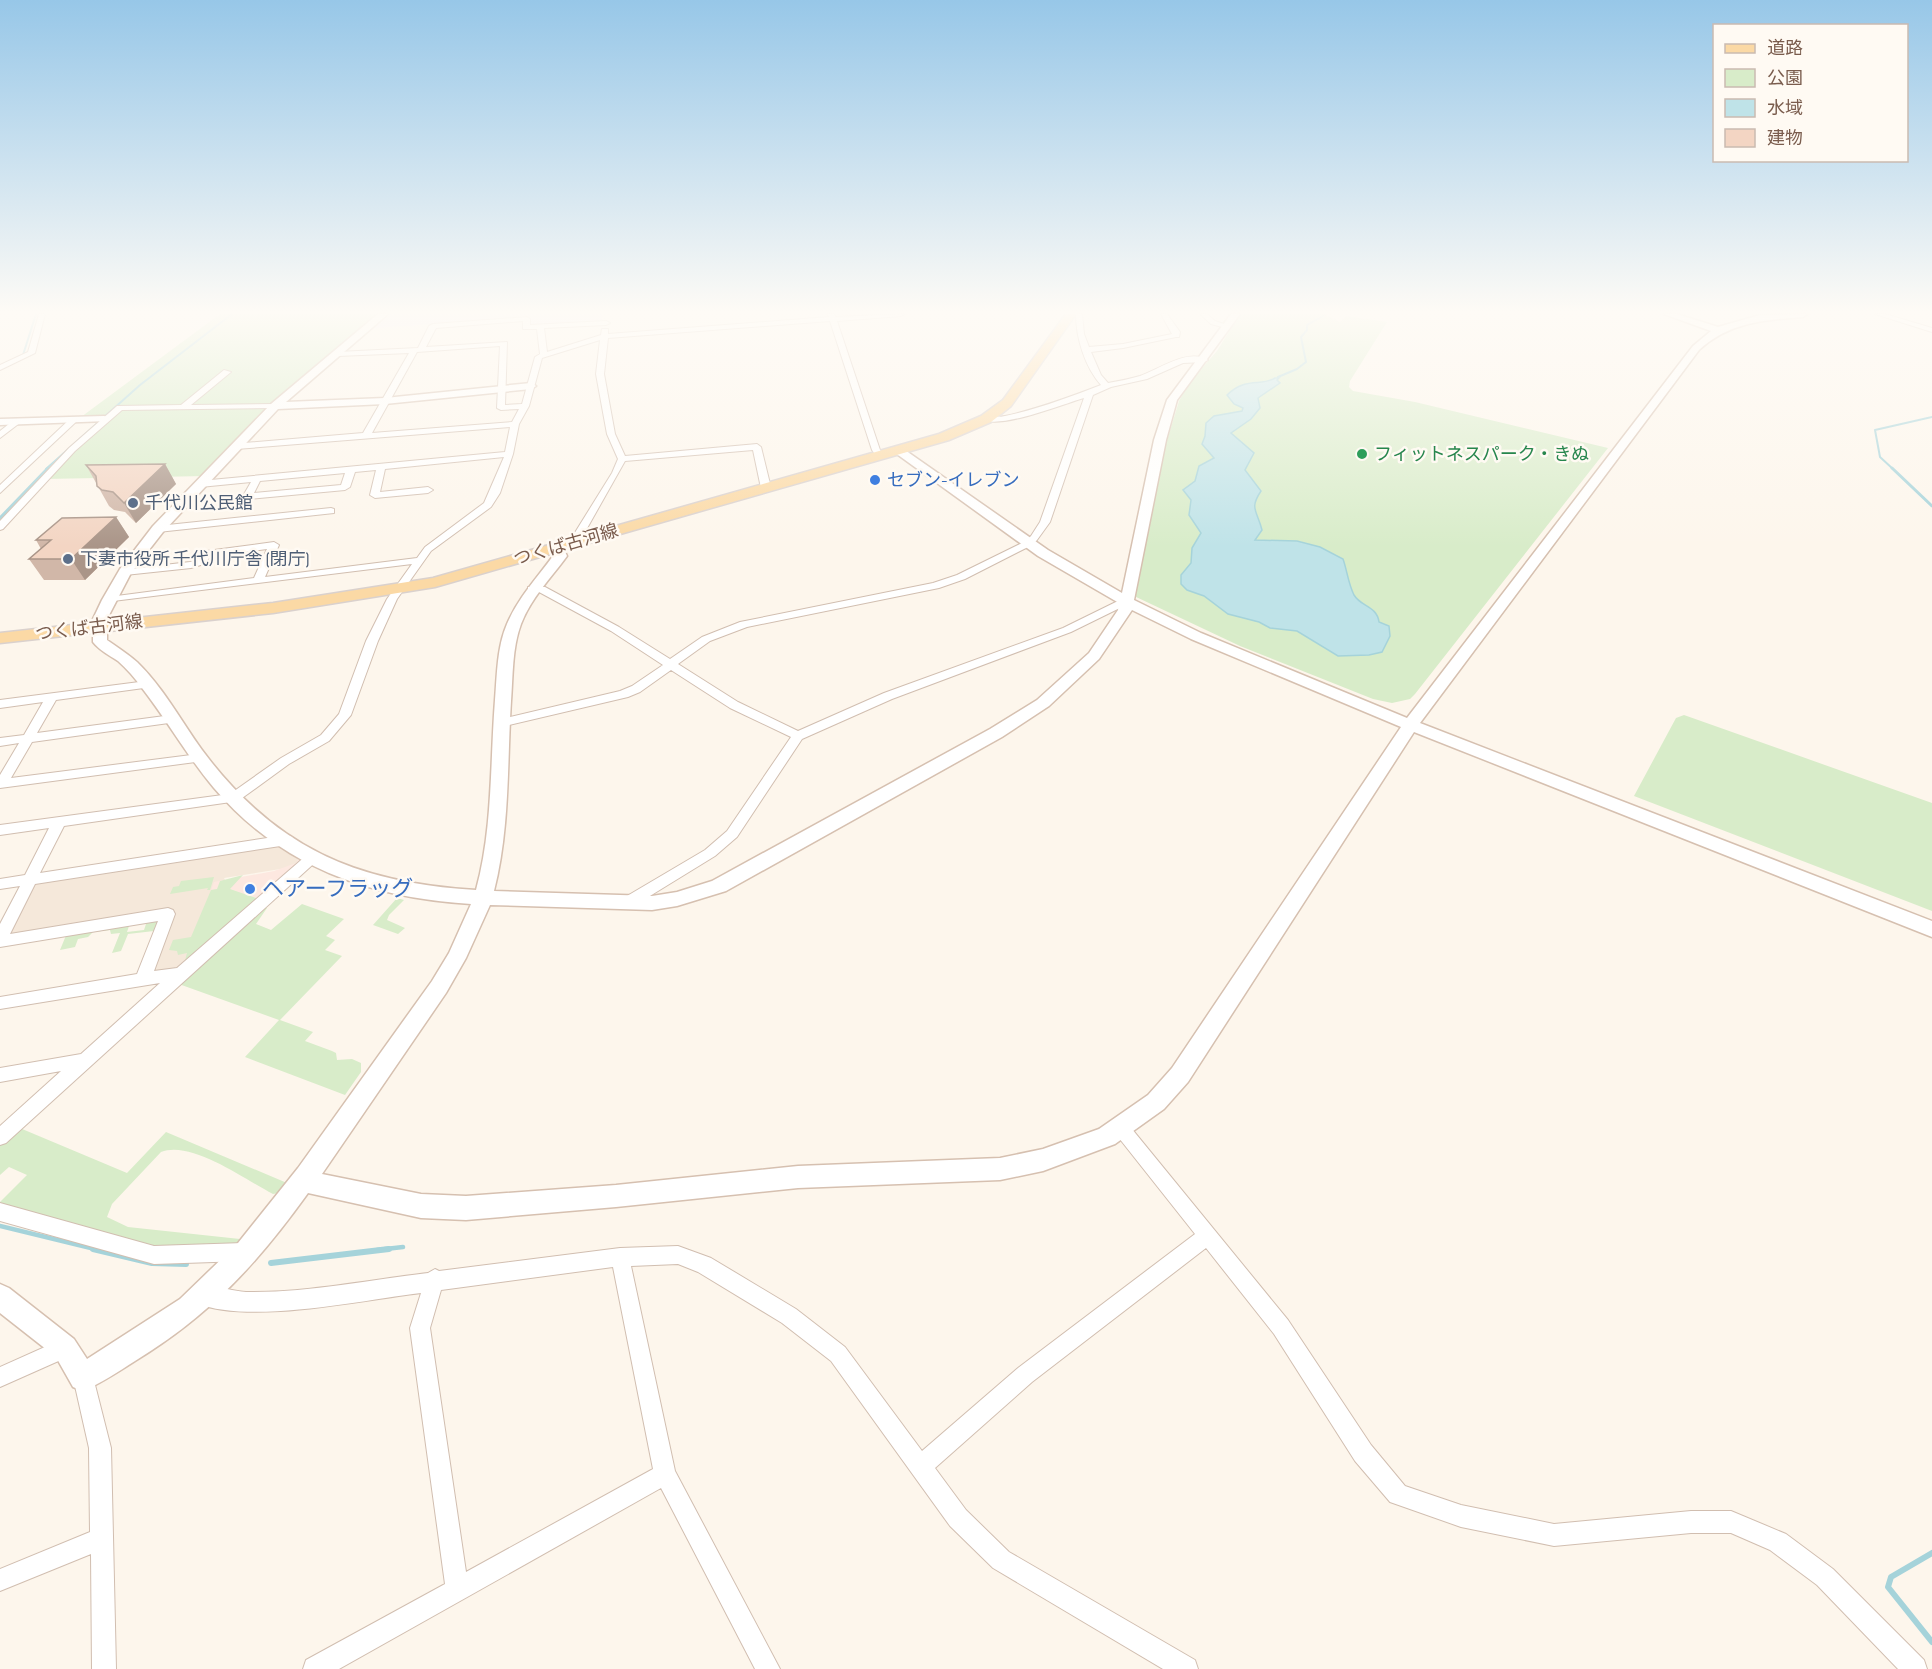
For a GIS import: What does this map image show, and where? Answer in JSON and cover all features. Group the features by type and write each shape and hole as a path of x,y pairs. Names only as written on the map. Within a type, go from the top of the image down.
{"main road":[{"name":"つくば古河線","path":"0,638 254,609 400,589 458,576 956,432 986,419 1016,392"}],"street":[{"path":"183,407 202,392"},
{"path":"292,392 275,406 158,529 125,572 109,600 99,627 100,642 135,668 200,758 233,798 258,821 313,858 345,874 378,884 483,898 627,903 672,900 719,886 996,733 1043,703 1073,678 1108,638 1121,618 1160,440 1176,392"},
{"path":"365,437 391,392"},
{"path":"0,527 104,419 120,408 275,406 385,401 472,392"},
{"path":"500,392 501,408 525,406"},
{"path":"0,830 233,798 285,761 318,744 345,715 372,641 393,599 428,549 488,505 495,493 509,454 515,424 525,406 529,392"},
{"path":"603,392 611,434 622,459"},
{"path":"857,392 876,450 880,455"},
{"path":"986,419 1003,419 1093,392"},
{"path":"303,1182 421,1206 466,1208 798,1177 1000,1169 1043,1160 1107,1137 1156,1102 1180,1075 1410,725 1662,392"},
{"path":"501,723 636,690 706,639 744,624 935,586 961,577 1029,543 1045,522 1089,394"},
{"path":"0,422 104,419"},
{"path":"0,490 74,420"},
{"path":"0,435 17,422"},
{"path":"236,446 515,424"},
{"path":"622,459 757,447 766,488"},
{"path":"898,450 1029,543 1126,601 1264,666 1932,929"},
{"path":"200,484 509,454"},
{"path":"83,1377 161,1329 203,1296 246,1252 303,1182 442,982 483,898 492,864 497,825 501,723 508,642 515,622 532,589 560,556 622,459"},
{"path":"381,466 375,495 428,490"},
{"path":"257,478 248,496 345,487 351,469"},
{"path":"158,529 331,511"},
{"path":"125,572 191,566 200,562 207,554 274,545 258,580"},
{"path":"109,600 421,560"},
{"path":"532,589 541,590 598,619 734,705 798,735"},
{"path":"627,903 710,853 732,834 798,735 888,696 1050,637 1126,601"},
{"path":"0,704 147,685"},
{"path":"1,784 52,697"},
{"path":"0,742 172,720"},
{"path":"1,784 200,758"},
{"path":"0,940 59,822"},
{"path":"0,884 287,840"},
{"path":"0,1137 181,973 313,858"},
{"path":"0,940 168,914 143,979"},
{"path":"0,1003 181,973"},
{"path":"0,1075 86,1060"},
{"path":"1121,1128 1281,1327 1363,1453 1398,1494 1461,1515 1554,1536 1691,1522 1731,1522 1778,1542 1825,1577 1915,1669"},
{"path":"0,1212 154,1255 246,1252"},
{"path":"920,1467 1025,1375 1208,1235"},
{"path":"203,1296 234,1301 276,1302 435,1279 620,1257 678,1255 704,1265 789,1316 838,1354 958,1518 1001,1560 1186,1669"},
{"path":"620,1257 665,1474 768,1669"},
{"path":"435,1279 420,1328 457,1590"},
{"path":"0,1297 65,1348 83,1377 100,1448 104,1669"},
{"path":"0,1377 65,1348"},
{"path":"315,1669 665,1474"},
{"path":"0,1580 101,1539"}],"shaded area":[{"path":"274,842 299,859 293,867 224,878 230,889 265,901 181,973 143,979 167,914 0,939 30,879"},
{"path":"299,859 307,864 265,901 230,889 211,890 214,882 274,871 296,863"}],"green space":[{"path":"115,392 292,392 207,476 44,479 104,420 77,420"},
{"name":"フィットネスパーク・きぬ","path":"1184,392 1358,392 1415,402 1608,448 1415,694 1410,699 1392,703 1373,699 1240,646 1134,596 1159,467 1179,401"},
{"path":"1684,715 1932,803 1932,911 1634,796 1676,718"},
{"path":"243,875 230,889 262,900 183,968 187,953 178,955 177,951 169,950 173,940 191,937 211,890 217,889 220,881"},
{"path":"214,877 210,890 207,890 208,888 170,894 173,887 179,886 181,881"},
{"path":"397,898 404,900 387,920 405,928 398,934 373,925"},
{"path":"302,904 344,919 326,936 335,940 325,950 342,956 280,1020 313,1032 305,1041 336,1053 337,1060 352,1059 361,1063 361,1072 345,1095 245,1057 279,1020 176,983 262,906 267,908 256,924 271,930"},
{"path":"147,921 158,921 154,931 128,934 121,951 112,953 120,933 111,934 110,930 93,932 88,937 78,939 75,947 60,950 67,933 130,923 127,932 144,930"},
{"path":"15,1126 127,1173 166,1132 287,1183 279,1193 273,1194 203,1156 174,1150 161,1152 112,1204 107,1217 128,1227 240,1239 239,1243 155,1247 0,1206 0,1202 27,1175 9,1167 0,1175 0,1140"}],"water":[{"path":"1231,392 1267,392 1258,398 1260,408 1251,419 1231,433 1254,453 1245,470 1261,491 1255,502 1255,510 1262,530 1255,540 1297,541 1320,547 1343,559 1354,595 1375,613 1379,622 1389,626 1390,636 1382,652 1369,655 1338,656 1297,631 1270,628 1259,622 1228,614 1204,596 1187,590 1181,584 1181,575 1191,563 1192,548 1201,533 1189,515 1191,500 1183,490 1195,481 1199,466 1214,458 1202,444 1206,423 1214,416 1242,411 1243,408 1234,404 1227,395"}],"building":[{"path":"165,464 124,503 113,492 102,490 97,486 96,476 86,465"},
{"path":"116,517 71,559 29,559 51,540 36,540 62,518"}],"waterway":[{"path":"46,469 132,392"},
{"path":"1893,469 1880,457 1875,430 1932,417"},
{"path":"0,518 48,468"},
{"path":"1892,468 1932,506"},
{"path":"0,1226 99,1250"},
{"path":"377,1250 403,1247"},
{"path":"93,1249 152,1263 186,1264"},
{"path":"271,1263 389,1249"},
{"path":"1932,1553 1891,1577 1888,1587 1932,1642"}],"place":[{"name":"フィットネスパーク・きぬ","path":"1362,454"},
{"name":"セブン-イレブン","path":"875,480"},
{"name":"千代川公民館","path":"133,503"},
{"name":"下妻市役所 千代川庁舎 (閉庁)","path":"68,559"},
{"name":"ヘアーフラッグ","path":"250,889"}]}
